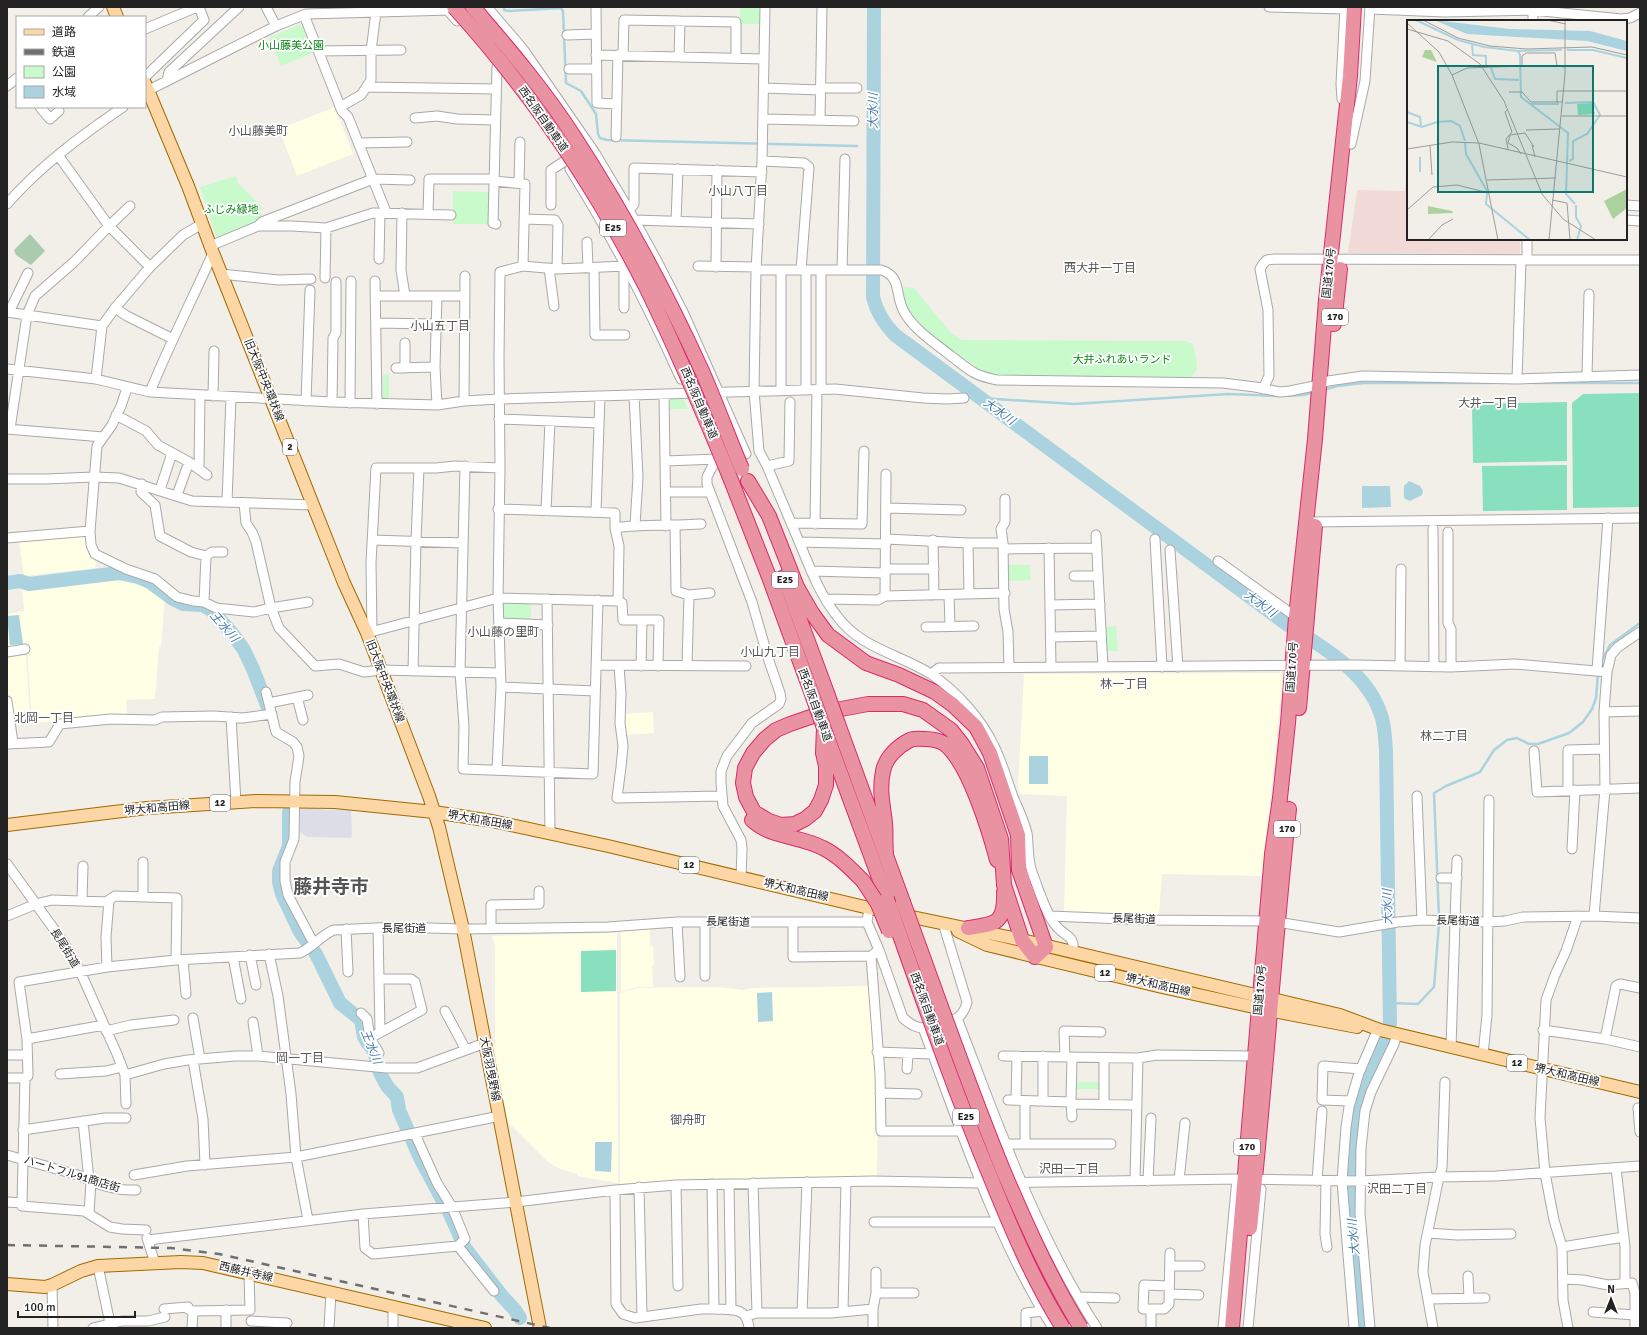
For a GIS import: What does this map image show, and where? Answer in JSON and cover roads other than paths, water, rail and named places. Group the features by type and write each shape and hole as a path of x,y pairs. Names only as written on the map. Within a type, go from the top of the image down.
{"highway":[{"name":"西名阪自動車道","path":"473,7 542,91 574,137 629,227 668,301 699,365 745,475 827,693 983,1120 1023,1216 1048,1268 1081,1328"},
{"name":"西名阪自動車道","path":"449,8 490,48 522,88 555,134 613,229 646,288 687,373 729,474 769,577 886,899 926,1023 1031,1271 1063,1328"},
{"name":"国道170号","path":"1336,259 1344,126 1350,76 1348,8"},
{"name":"国道170号","path":"1299,645 1307,627 1311,522 1336,259 1367,8"},
{"path":"745,475 769,516 797,587 812,613 828,635 866,663 899,675 934,692 953,706 976,727 990,753 1018,835 1020,853 1019,870 1046,947 1035,957 1022,940 974,790 955,754 944,743 929,739 912,738 900,745 890,756 883,769 881,785 885,823 886,853"},
{"name":"国道170号","path":"1232,1328 1238,1299 1250,1180 1272,922 1298,667 1299,645 1296,617 1311,522"},
{"path":"926,1023 878,904 863,881 844,862 823,847 768,831 756,824 747,816 738,798 736,784 737,771 743,756 750,745 765,730 783,719 824,706 873,697 895,696 912,699 928,705 958,725 971,741 990,779 1020,853"},
{"path":"824,728 823,753 826,766 826,785 821,800 815,811 805,819 795,824 781,825 769,821 754,812 746,797 743,783 745,768 753,753 765,739 776,730 825,712 868,704 904,704 923,710 951,730 977,768 1002,839 1005,905 999,919 991,925 968,928"},
{"name":"国道170号","path":"1250,1180 1254,1056 1265,1003"},
{"name":"国道170号","path":"1238,1299 1240,1328"}],"main road":[{"name":"旧大阪中央環状線","path":"146,89 202,224 344,583 370,633 381,670 434,812"},
{"name":"堺大和高田線","path":"7,824 147,808 236,802 295,801 341,803 434,812 492,821 550,833 869,908 1022,940 1265,1003"},
{"name":"大阪羽曳野線","path":"434,812 439,827 463,929 540,1328"},
{"name":"堺大和高田線","path":"943,923 987,945 1035,957 1265,1003 1340,1015 1379,1029 1640,1092"},
{"name":"西藤井寺線","path":"7,1284 45,1287 81,1270 98,1266 181,1262 203,1263 485,1328"}],"street":[{"path":"89,16 99,7"},
{"path":"146,30 198,7 204,20 146,75"},
{"path":"167,81 169,72 239,7"},
{"path":"266,7 276,26"},
{"path":"298,7 305,14 340,107 348,117 373,179 383,213 379,259"},
{"path":"146,89 167,81 276,26 305,14 328,10 376,12 488,7 523,49 558,98 595,153 635,220 658,261 684,314 720,392 746,454"},
{"path":"596,7 597,103 617,104"},
{"path":"765,7 763,142 757,269 754,391 759,451 767,466 811,571 837,617 865,642 931,674 951,690 984,728 994,745 1026,833 1029,862 1032,872 1056,927 1072,940 1074,944 1073,952"},
{"path":"820,120 822,7"},
{"path":"1269,7 1348,8"},
{"path":"449,8 497,67 543,128 565,161 625,266 658,329 717,460"},
{"path":"1367,8 1445,12 1533,9 1621,19 1630,18 1640,13"},
{"path":"1533,9 1533,20"},
{"path":"340,107 361,95 371,80 370,51 376,12"},
{"path":"616,137 620,56 624,20 736,22 736,58"},
{"path":"679,57 680,21"},
{"path":"567,35 596,34"},
{"path":"318,51 401,50"},
{"path":"596,55 764,59"},
{"path":"496,224 493,223 497,67"},
{"path":"568,69 596,69"},
{"path":"7,86 16,79"},
{"path":"367,87 496,89"},
{"path":"764,88 857,88"},
{"path":"41,108 50,119 60,111"},
{"path":"7,204 26,182 58,155 120,108"},
{"path":"415,118 436,116 457,119 495,120"},
{"path":"763,119 854,121"},
{"path":"359,143 407,142"},
{"path":"520,142 520,183"},
{"path":"58,155 109,226 150,267"},
{"path":"842,270 845,159"},
{"path":"551,205 551,170 565,161"},
{"path":"762,161 804,163 809,167 804,270 806,390"},
{"path":"629,210 634,204 634,168 762,172"},
{"path":"676,221 678,169"},
{"path":"716,267 717,170"},
{"path":"150,392 211,250 258,226 262,222 373,179 410,180"},
{"path":"428,214 429,179 494,180 525,184 523,266"},
{"path":"1627,205 1640,206"},
{"path":"103,437 9,429 27,315 36,296 74,262 130,206"},
{"path":"258,226 326,228 373,213 451,215"},
{"path":"402,213 401,270 405,296"},
{"path":"524,220 555,220 558,225 553,269 554,306"},
{"path":"635,220 759,224"},
{"path":"1627,220 1640,221"},
{"path":"96,379 102,326 115,308 150,267 183,235 202,224"},
{"path":"325,278 326,228"},
{"path":"1517,379 1524,260 1527,240"},
{"path":"588,242 595,335 625,335"},
{"path":"1263,388 1270,376 1268,310 1260,273 1263,264 1267,260 1640,260"},
{"path":"497,770 501,687 498,598 498,509 500,468 500,272 523,266 553,269 625,266"},
{"path":"624,308 625,266"},
{"path":"698,266 781,270 878,270 889,272 893,275 896,281 901,306 905,314 919,331 973,372 986,378 1009,381 1222,383 1263,388 1280,392 1363,376 1517,379 1640,376"},
{"path":"781,270 781,390"},
{"path":"815,524 821,270"},
{"path":"28,273 8,312 102,326"},
{"path":"222,274 279,280 311,279"},
{"path":"464,401 465,276"},
{"path":"350,403 351,281"},
{"path":"375,281 377,404"},
{"path":"332,402 333,338 336,334 336,282"},
{"path":"306,401 310,290"},
{"path":"1587,377 1589,294"},
{"path":"376,296 465,296"},
{"path":"437,296 435,367 438,405"},
{"path":"115,308 127,316 173,339"},
{"path":"376,324 436,324"},
{"path":"405,342 401,368 435,367"},
{"path":"213,396 214,351"},
{"path":"7,369 96,379 127,388 150,392 377,404 438,405 464,401 499,399 819,389 835,389 923,398 964,398"},
{"path":"127,388 116,416 97,446 90,531 91,545 95,554 126,569 155,578 177,598 204,602 216,608 254,612 308,602"},
{"path":"199,468 200,395"},
{"path":"634,395 638,477 635,525"},
{"path":"664,395 666,492 671,526 676,591 689,595 710,593"},
{"path":"227,502 231,396"},
{"path":"596,512 600,396"},
{"path":"767,466 789,461 790,402"},
{"path":"116,416 146,431 158,445 199,468 207,475"},
{"path":"499,419 599,424"},
{"path":"546,511 550,421"},
{"path":"665,460 717,460 759,451"},
{"path":"791,523 862,524 864,451"},
{"path":"160,490 172,453"},
{"path":"717,460 707,477 707,484 752,602 781,699 779,704 774,709 752,724 727,756 721,771 724,806 741,840 741,878"},
{"path":"177,495 189,462"},
{"path":"500,468 465,466 376,468 371,563 370,633 498,598 618,601 622,603 623,620 659,620 658,666"},
{"path":"465,466 460,672 464,726 463,769 592,774 598,600"},
{"path":"413,671 419,468"},
{"path":"885,596 886,474"},
{"path":"7,478 119,478 177,495 192,501 313,505"},
{"path":"142,484 141,492 155,505 160,536 191,552 206,556 212,552 223,552"},
{"path":"666,492 710,492"},
{"path":"1005,499 1005,522 1002,529 1005,593 1004,609 1008,632 1009,667"},
{"path":"244,503 246,523 256,542 271,608 279,628 315,666 339,664 364,672 381,670 500,673"},
{"path":"886,508 961,510"},
{"path":"498,509 615,513 615,528 619,546 618,601"},
{"path":"1597,670 1608,518"},
{"path":"1311,522 1640,518"},
{"path":"615,528 635,525 671,526 701,524"},
{"path":"1433,529 1434,667"},
{"path":"7,538 90,531"},
{"path":"1448,532 1448,623 1451,629 1451,667"},
{"path":"1096,535 1103,667"},
{"path":"1155,539 1162,667"},
{"path":"373,540 463,542"},
{"path":"799,542 886,542 933,540 1003,546 1096,548"},
{"path":"933,540 934,595"},
{"path":"968,543 969,594"},
{"path":"1049,548 1051,667"},
{"path":"1170,550 1178,667"},
{"path":"204,602 206,556"},
{"path":"1218,561 1296,617"},
{"path":"811,571 885,571 934,569"},
{"path":"1400,666 1401,569"},
{"path":"1074,576 1098,576"},
{"path":"826,599 878,600 885,596 1005,593"},
{"path":"687,666 689,595"},
{"path":"949,595 950,626"},
{"path":"547,599 550,833"},
{"path":"1050,606 1100,604"},
{"path":"641,666 642,620"},
{"path":"499,623 548,625"},
{"path":"926,627 974,626"},
{"path":"1594,916 1605,788 1604,712 1607,672 1611,655 1618,646 1640,632"},
{"path":"1051,637 1101,636"},
{"path":"7,652 24,649"},
{"path":"931,674 939,668 1298,667 1357,665 1451,667 1515,664 1607,672"},
{"path":"596,665 746,666"},
{"path":"619,666 622,693 620,723 623,746 622,766 617,798 722,796"},
{"path":"501,687 595,691"},
{"path":"266,692 276,732 286,737 297,747 299,756 295,782 294,839 285,862 285,881 288,895 311,946"},
{"path":"269,703 308,695"},
{"path":"297,697 303,720"},
{"path":"7,701 10,743 49,742 60,724 111,719 155,720 162,717 243,718 272,714"},
{"path":"1604,712 1640,711"},
{"path":"231,717 236,802"},
{"path":"1572,849 1572,790 1568,750 1604,749"},
{"path":"1534,751 1537,792 1605,788 1640,788"},
{"path":"1417,796 1422,920"},
{"path":"1483,1055 1487,1015 1489,800"},
{"path":"1451,1047 1457,860"},
{"path":"143,862 143,896"},
{"name":"長尾街道","path":"7,864 64,943 80,971 179,960 300,952 311,946 328,932 334,930 396,927 463,929 608,927 677,922 867,922"},
{"path":"82,900 83,866"},
{"path":"1441,878 1457,878"},
{"path":"491,929 491,905 539,904 539,891"},
{"path":"7,916 36,904 52,900 108,902 115,896 177,898 179,960 186,994"},
{"path":"107,967 106,937 108,902"},
{"path":"869,908 867,922 879,950 903,1018 911,1025 958,1018 964,1012 967,1002 943,923"},
{"name":"長尾街道","path":"1050,916 1148,920 1272,922 1339,932 1422,920 1487,922 1505,921 1523,916 1594,916 1640,918"},
{"path":"1568,1328 1563,1300 1562,1247 1554,1220 1545,1173 1540,1118 1543,1069 1543,1030 1546,1000 1566,951 1578,916"},
{"path":"677,922 680,977"},
{"path":"705,922 705,976"},
{"path":"793,923 793,957 871,956 879,950"},
{"path":"378,928 380,1032"},
{"path":"346,930 348,972"},
{"path":"269,954 278,996 293,1111 296,1157 308,1220"},
{"path":"250,955 256,985"},
{"path":"233,956 241,999"},
{"path":"871,956 880,1094 880,1131 962,1131"},
{"path":"7,1078 24,1078 28,1076 27,1039 19,982 80,971 124,1071 126,1104"},
{"path":"370,1038 422,1010 415,982 411,980 379,979"},
{"path":"1605,1039 1616,986 1620,984 1640,988"},
{"path":"445,1011 466,1050"},
{"path":"361,1013 367,1019 370,1038 379,1053"},
{"path":"193,1018 203,1120 205,1165"},
{"path":"958,1018 1020,1182 1079,1297 1097,1328"},
{"path":"27,1039 174,1020"},
{"path":"253,1022 258,1056"},
{"path":"926,1023 933,1054 998,1222 1042,1311 1053,1328"},
{"path":"1354,1328 1343,1181 1346,1127 1351,1101 1361,1069 1379,1029"},
{"path":"1543,1030 1605,1039 1640,1047"},
{"path":"1072,1117 1068,1057 1064,1031 1101,1032"},
{"path":"1370,1328 1358,1181 1360,1148 1366,1111 1371,1092 1394,1044 1395,1033"},
{"path":"60,1074 124,1071 197,1059 258,1056 384,1068 417,1068 484,1043"},
{"path":"877,1052 933,1054"},
{"path":"907,1069 908,1054"},
{"path":"7,1055 27,1055"},
{"path":"1003,1056 1138,1058 1157,1055 1254,1056"},
{"path":"1017,1056 1016,1100 1025,1144"},
{"path":"1042,1101 1043,1056"},
{"path":"1104,1058 1104,1104"},
{"path":"1135,1181 1138,1058"},
{"path":"1351,1101 1322,1100 1323,1066 1361,1069"},
{"path":"24,1078 22,1206 84,1211 110,1227 147,1236 363,1214 516,1202 676,1184 807,1182 982,1183 1148,1180 1358,1181 1545,1173 1640,1166"},
{"path":"1433,1328 1423,1272 1428,1233 1442,1168 1445,1082"},
{"path":"880,1094 917,1094"},
{"path":"1016,1100 1137,1105"},
{"path":"1640,1108 1638,1108 1640,1132"},
{"path":"1322,1111 1322,1181 1327,1247"},
{"path":"134,1175 205,1165 296,1157 500,1116"},
{"path":"23,1130 105,1118 126,1118"},
{"path":"1148,1180 1151,1118"},
{"path":"83,1121 90,1181 89,1214"},
{"path":"1179,1180 1185,1123"},
{"path":"363,1214 366,1248 373,1254 458,1246 465,1239 452,1208 436,1183 415,1134"},
{"path":"1006,1144 1111,1144"},
{"name":"ハートフル91商店街","path":"7,1155 81,1176 90,1181 126,1190 136,1190"},
{"path":"1616,1168 1624,1237 1625,1283"},
{"path":"1223,1328 1250,1180"},
{"path":"1248,1328 1250,1180"},
{"path":"802,1312 807,1182"},
{"path":"843,1311 846,1182"},
{"path":"754,1183 757,1312"},
{"path":"676,1184 678,1286"},
{"path":"712,1184 714,1309"},
{"path":"730,1184 731,1310"},
{"path":"640,1187 642,1316"},
{"path":"615,1190 616,1304 623,1314 636,1318 701,1309 731,1310 740,1311 746,1316 749,1328"},
{"path":"7,1202 22,1202"},
{"path":"874,1222 998,1222"},
{"path":"1428,1233 1457,1235 1511,1234"},
{"path":"147,1236 155,1263"},
{"path":"1562,1247 1624,1237"},
{"path":"458,1246 494,1291"},
{"path":"1170,1253 1170,1266 1169,1290 1168,1304 1164,1309 1143,1309 1144,1285 1169,1290 1199,1295"},
{"path":"98,1266 111,1326"},
{"path":"1170,1266 1200,1266"},
{"path":"873,1328 876,1272"},
{"path":"249,1273 251,1324 287,1323"},
{"path":"1468,1276 1469,1298"},
{"path":"1563,1279 1583,1280 1608,1285 1632,1283 1635,1293 1635,1328"},
{"path":"52,1285 53,1328"},
{"path":"329,1328 331,1292"},
{"path":"876,1293 914,1293"},
{"path":"1079,1297 1115,1298"},
{"path":"1428,1299 1485,1298"},
{"path":"393,1306 393,1328"},
{"path":"93,1328 111,1326 122,1321 148,1321 165,1313 188,1307 188,1309 192,1311 250,1310"},
{"path":"746,1316 757,1312 831,1313 873,1309"},
{"path":"226,1310 226,1328"},
{"path":"1151,1310 1151,1328"},
{"path":"192,1311 192,1328"},
{"path":"1026,1328 1026,1313 1042,1311"},
{"path":"1593,1312 1635,1315"}],"water":[{"path":"1409,481 1420,486 1423,491 1422,495 1410,501 1405,499 1404,495 1404,486"},
{"path":"1362,486 1390,486 1391,507 1362,508"},
{"path":"19,615 23,644 10,645 7,616"},
{"path":"1029,756 1048,756 1048,784 1029,784"},
{"path":"772,992 773,1021 758,1022 757,993"},
{"path":"595,1142 612,1142 611,1172 595,1171"}],"waterway":[{"path":"504,7 504,10 509,11 561,8 563,11 566,83 581,91 596,114 598,134 600,138 607,140 857,146"},
{"name":"大水川","path":"874,7 873,297 884,322 895,335 1288,625 1342,661 1364,684 1373,697 1382,717 1386,751 1390,1023 1383,1045 1365,1087 1354,1136 1351,1191 1352,1218 1362,1328"},
{"path":"1323,390 1338,386 1363,383 1492,383"},
{"path":"1533,383 1640,383"},
{"path":"1288,396 1303,395 1315,392"},
{"path":"980,398 1074,404 1228,394 1277,396"},
{"name":"王水川","path":"7,583 20,581 29,584 119,573 138,577 150,582 173,599 183,604 202,605 211,610 232,633 244,650 268,708"},
{"path":"1601,662 1610,645 1640,623"},
{"path":"1439,918 1434,793 1446,786 1480,772 1494,750 1507,740 1517,738 1529,744 1538,744 1569,733 1583,722 1592,709 1596,698 1598,673"},
{"name":"王水川","path":"289,812 289,846 279,871 279,882 282,894 300,932 316,954 340,1003 361,1020 364,1037 374,1051 380,1073 387,1086 397,1097 399,1110 421,1160 450,1214 465,1248 520,1318"},
{"path":"1391,1003 1418,1004 1434,987 1439,923"}],"railway":[{"path":"7,1245 171,1248 219,1254 550,1328"}],"district":[{"name":"小山藤美町","path":"258,131"},
{"name":"小山八丁目","path":"738,191"},
{"name":"西大井一丁目","path":"1100,268"},
{"name":"小山五丁目","path":"440,326"},
{"name":"大井一丁目","path":"1488,403"},
{"name":"小山藤の里町","path":"503,632"},
{"name":"小山九丁目","path":"770,652"},
{"name":"林一丁目","path":"1124,684"},
{"name":"北岡一丁目","path":"44,718"},
{"name":"林二丁目","path":"1444,736"},
{"name":"藤井寺市","path":"331,887"},
{"name":"岡一丁目","path":"300,1058"},
{"name":"御舟町","path":"688,1120"},
{"name":"沢田一丁目","path":"1069,1169"},
{"name":"沢田二丁目","path":"1397,1189"}],"park label":[{"name":"小山藤美公園","path":"291,45"},
{"name":"ふじみ緑地","path":"231,209"},
{"name":"大井ふれあいランド","path":"1122,359"}]}
